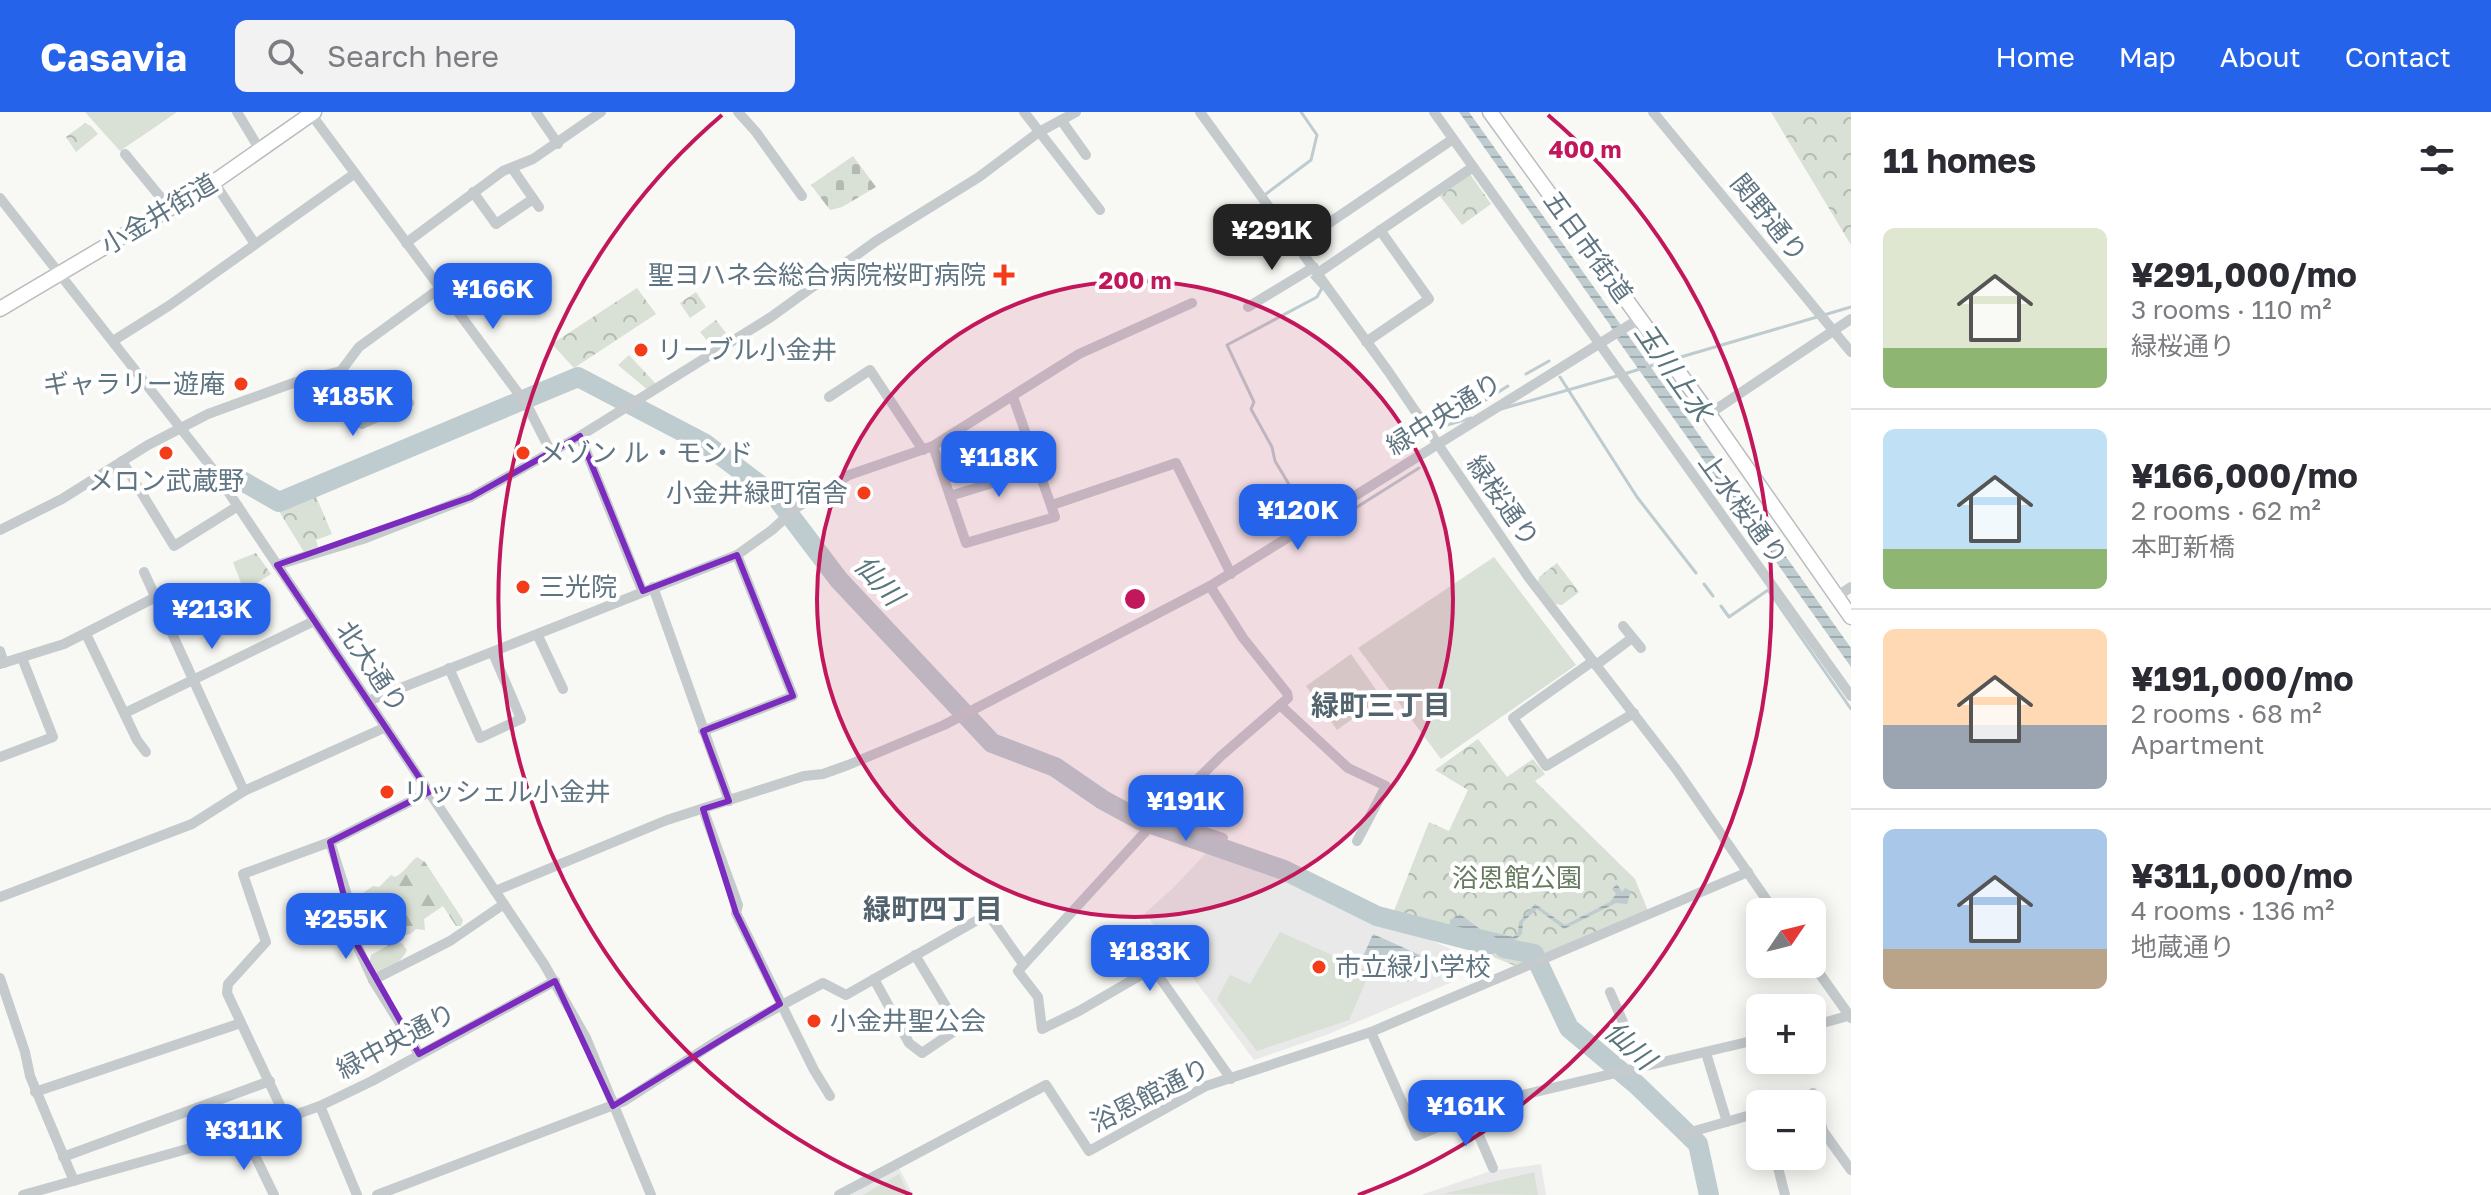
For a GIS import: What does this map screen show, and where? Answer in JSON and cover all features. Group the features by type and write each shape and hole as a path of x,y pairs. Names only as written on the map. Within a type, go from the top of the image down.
{"main road":[{"name":"五日市街道","path":"1490,112 1637,320 1709,414 1851,617"},
{"name":"小金井街道","path":"0,309 171,210 313,113"}],"street":[{"path":"237,112 260,150"},
{"path":"536,112 558,144"},
{"path":"406,243 473,192 558,144 601,112"},
{"path":"738,112 802,196"},
{"path":"1024,112 1100,210"},
{"path":"277,565 363,539 471,497 580,436 771,317 876,241 979,177 1039,132 1076,112"},
{"name":"緑桜通り","path":"1200,112 1298,244 1493,528 1634,713 1766,898"},
{"name":"上水桜通り","path":"1434,112 1602,343 1822,664 1851,696"},
{"name":"関野通り","path":"1653,112 1851,352"},
{"path":"313,113 354,174 527,405 551,452"},
{"path":"1061,120 1086,155"},
{"path":"1298,244 1453,139"},
{"path":"125,154 171,210"},
{"path":"1248,307 1316,270 1473,167"},
{"path":"473,192 496,224 536,203 512,168"},
{"path":"113,341 170,305 354,174"},
{"path":"214,182 255,244"},
{"name":"北大通り","path":"0,198 180,427 238,506 555,981 586,1038 651,1195"},
{"path":"1366,342 1429,299 1380,230"},
{"path":"0,530 62,499 180,427 232,404 341,371 359,347 439,289"},
{"path":"368,701 737,555 796,508 849,475 928,448 1079,354 1192,303"},
{"path":"1709,414 1851,319"},
{"name":"緑中央通り","path":"729,801 804,776 823,774 958,719 1210,586 1637,320"},
{"path":"829,397 870,370 928,448 950,496 966,543 1055,517 1013,397"},
{"path":"341,371 362,424 409,403"},
{"path":"495,891 667,820 729,801 648,589 580,436"},
{"path":"122,461 174,546 238,506"},
{"path":"1052,505 1176,463 1231,574"},
{"path":"950,496 1038,469"},
{"path":"703,731 793,696 737,555"},
{"path":"144,572 244,791"},
{"path":"1210,586 1243,638 1288,698 1221,756 1158,818 1018,971 1038,997 1042,1029 1153,968 1231,1079"},
{"path":"1836,597 1851,587"},
{"path":"0,651 2,664 22,658 86,634 156,597"},
{"path":"125,713 314,621"},
{"path":"1623,626 1641,648"},
{"path":"86,634 137,740 146,752"},
{"path":"538,636 563,689"},
{"path":"1632,638 1513,718 1546,766 1634,713"},
{"path":"449,668 480,738 521,719 493,653"},
{"path":"0,757 53,737 22,658"},
{"path":"1280,705 1348,768 1386,786 1357,841"},
{"path":"0,897 192,824 244,791 386,727"},
{"path":"286,1118 227,993 228,984 266,942 243,874 330,842 429,792"},
{"path":"703,809 738,905 736,913 780,1004 830,1096"},
{"path":"1158,818 1223,838"},
{"path":"330,842 356,923 356,943 373,980 419,1054"},
{"name":"浴恩館通り","path":"839,1195 1046,1085 1089,1151 1206,1086 1371,1032 1748,872"},
{"path":"373,980 450,941 504,904"},
{"path":"377,1195 613,1106 780,1004 823,983 846,995 988,914 1023,964"},
{"path":"874,979 909,1043 922,1053 959,1028 915,955"},
{"path":"0,978 35,1092 74,1181"},
{"path":"1823,978 1850,1016 1826,1022"},
{"name":"緑中央通り","path":"23,1195 244,1133 320,1106 555,981"},
{"path":"1610,992 1637,1067"},
{"path":"35,1092 241,1023"},
{"path":"1371,1032 1417,1136 1505,1099 1746,1043"},
{"path":"1706,1053 1727,1122"},
{"path":"63,1157 270,1081"},
{"path":"320,1106 357,1195"},
{"path":"1470,1115 1493,1168"},
{"path":"1684,1134 1746,1116"},
{"path":"244,1133 274,1195"},
{"path":"1826,1135 1851,1170"},
{"path":"1779,1170 1785,1195"}],"highlighted area":[{"path":"580,436 643,591 737,555 793,696 703,731 729,801 703,809 736,913 780,1004 613,1106 555,981 419,1054 356,943 330,842 429,792 277,565 471,497"}],"shaded area":[{"path":"1459,112 1469,112 1851,648 1851,667 1617,339"},
{"name":"市立緑小学校","path":"1208,851 1282,874 1455,951 1452,982 1326,1035 1254,1060 1145,913"},
{"path":"1617,884 1622,892 1625,888 1631,891 1627,904 1616,903 1564,929 1537,909 1523,922 1522,934 1512,942 1450,933 1450,920 1460,914 1480,929 1513,937 1518,932 1519,922 1535,904 1565,925 1610,902 1616,894 1612,889"},
{"path":"1373,934 1420,955 1408,982 1361,961"},
{"path":"1541,1164 1546,1195 1421,1195 1491,1171"},
{"path":"898,1166 913,1195 851,1195"}],"green space":[{"path":"85,112 177,112 120,151"},
{"path":"1771,112 1851,112 1851,245"},
{"path":"85,123 98,134 76,152 66,137"},
{"path":"853,156 876,187 842,207 830,210 811,185"},
{"path":"1470,174 1491,204 1462,225 1440,196"},
{"path":"675,265 685,279 668,290 657,275"},
{"path":"637,288 656,314 574,368 552,344"},
{"path":"696,292 706,307 690,318 680,303"},
{"path":"716,320 729,337 712,347 700,332"},
{"path":"629,355 657,385 649,391 618,365"},
{"path":"315,494 332,534 316,540 318,547 304,552 277,508"},
{"path":"256,553 271,574 244,591 233,562"},
{"path":"1494,557 1576,665 1441,759 1358,648"},
{"path":"1557,563 1579,592 1562,605 1555,604 1538,582 1539,577"},
{"path":"1351,654 1382,698 1337,730 1306,686"},
{"name":"浴恩館公園","path":"1478,739 1507,777 1533,759 1545,774 1535,781 1635,879 1648,911 1518,967 1392,916 1429,822 1449,831 1468,790 1435,770"},
{"path":"417,857 425,862 463,920 461,926 456,926 443,906 424,919 425,930 416,929 405,935 374,931 359,896 373,886 379,887 391,875 399,875"},
{"path":"1280,932 1370,972 1349,1020 1257,1051 1217,999 1230,975 1250,984"},
{"path":"394,942 402,943 407,950 405,954 388,969 379,973 373,971 369,963 371,955"},
{"path":"1534,1172 1538,1195 1443,1194"},
{"path":"899,1174 909,1195 863,1195"}],"waterway":[{"path":"1266,194 1311,160 1317,135 1301,112"},
{"path":"1263,203 1258,214 1280,239"},
{"path":"1308,516 1275,461 1272,447 1251,409 1254,402 1227,345 1317,297 1322,288 1312,277"},
{"path":"1824,315 1851,307"},
{"name":"玉川上水","path":"1674,359 1817,317"},
{"path":"1526,374 1549,361"},
{"name":"玉川上水","path":"1647,367 1667,361"},
{"name":"玉川上水","path":"1624,374 1640,369"},
{"path":"1501,409 1617,376"},
{"name":"仙川","path":"237,478 279,502 578,377 704,443 776,497 839,580 992,743 1055,767 1103,800 1140,820 1284,870 1377,916 1489,945"},
{"path":"1560,377 1637,497 1696,573"},
{"path":"1479,404 1508,386"},
{"path":"1440,427 1471,418"},
{"path":"1319,531 1419,468"},
{"path":"1704,584 1713,596"},
{"path":"1721,606 1729,617 1768,590 1851,709"},
{"name":"仙川","path":"1504,948 1534,954 1569,1028 1637,1085 1698,1144 1709,1195"}],"place":[{"name":"聖ヨハネ会総合病院桜町病院","path":"1004,275"},
{"name":"リーブル小金井","path":"641,350"},
{"name":"ギャラリー遊庵","path":"241,384"},
{"name":"メロン武蔵野","path":"166,453"},
{"name":"メゾン ル・モンド","path":"523,453"},
{"name":"小金井緑町宿舎","path":"864,493"},
{"name":"三光院","path":"523,587"},
{"name":"リッシェル小金井","path":"387,792"},
{"name":"市立緑小学校","path":"1319,967"},
{"name":"小金井聖公会","path":"814,1021"}],"district":[{"name":"緑町三丁目","path":"1381,705"},
{"name":"緑町四丁目","path":"933,909"}]}
